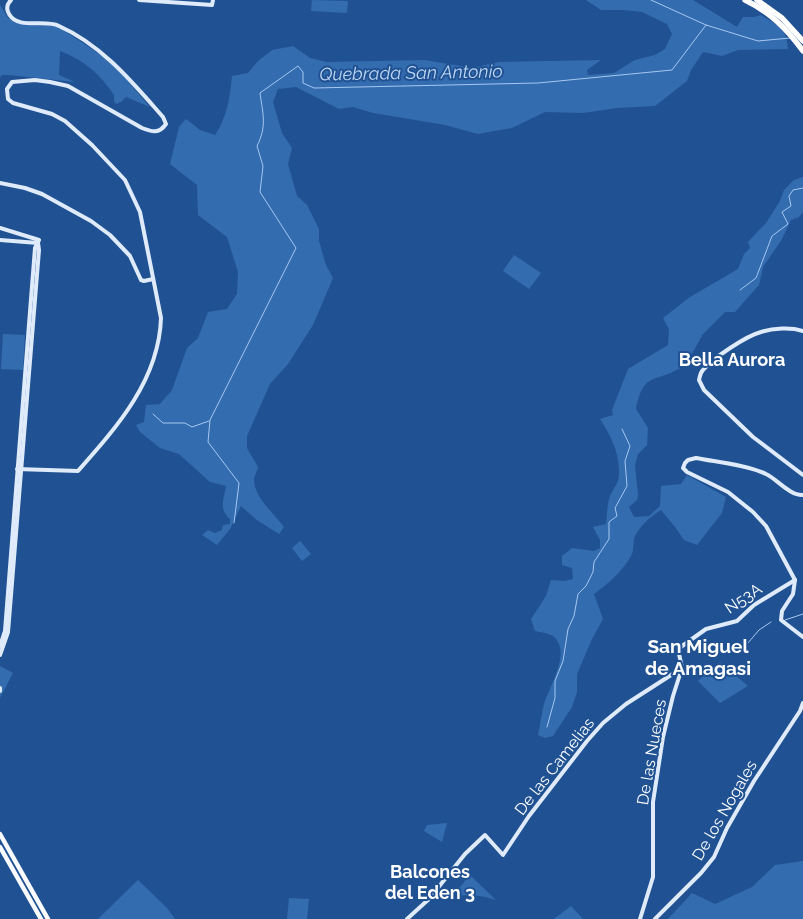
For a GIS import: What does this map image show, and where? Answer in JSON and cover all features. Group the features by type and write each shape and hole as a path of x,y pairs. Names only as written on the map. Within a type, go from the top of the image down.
{"highway":[{"path":"745,0 772,16 798,39"},
{"path":"757,0 773,10 798,39 803,51"}],"main road":[{"path":"0,834 48,919"},
{"path":"0,847 41,919"}],"street":[{"path":"10,0 7,4 7,11 10,17 26,23 57,24 73,33 122,71 163,117 166,124 162,130 154,132 142,128 68,86 35,80 16,81 10,84 7,89 8,99 13,103 52,114 65,121 92,144 125,180 140,212 160,318 160,336 149,373 139,393 121,420 78,471 19,470"},
{"path":"139,0 211,3"},
{"path":"0,183 42,194 91,221 110,235 130,256 141,280 153,279"},
{"path":"0,228 38,242"},
{"path":"0,240 38,242"},
{"path":"0,654 8,632 35,248 38,242"},
{"path":"803,330 777,330 752,335 703,369 699,380 704,390 753,437 803,475"},
{"path":"803,496 797,495 776,479 760,471 696,458 688,460 683,468 687,472 728,492 763,522 795,580 793,594 782,612 781,620 803,637"},
{"path":"0,646 5,631 19,470"},
{"name":"N53A","path":"682,668 678,650 706,629 738,621 754,605 795,580"},
{"name":"De las Camelias","path":"408,919 429,899 465,854 485,835 503,855 529,816 603,723 626,704 682,668"},
{"name":"De las Nueces","path":"640,919 653,877 653,802 663,737 682,668"},
{"name":"De los Nogales","path":"655,919 699,875 714,857 746,795 800,711 803,703"}],"shaded area":[{"path":"312,0 348,1 347,13 311,11"},
{"path":"586,0 693,0 737,27 743,17 761,15 783,31 788,49 738,50 722,56 703,52 691,70 687,81 655,106 617,108 583,113 545,112 512,128 478,134 445,125 373,113 353,107 339,109 296,87 278,89 273,102 282,133 292,148 288,164 297,196 307,205 319,229 319,241 326,265 333,278 313,325 288,364 270,384 247,436 247,448 258,467 254,479 257,493 284,527 279,534 257,520 241,506 230,529 217,545 202,535 208,530 215,533 222,530 223,525 230,524 230,519 223,507 226,486 210,482 179,454 160,448 140,432 136,425 144,422 146,405 160,404 172,390 187,348 198,338 208,312 227,309 237,294 238,272 227,237 198,215 197,185 170,164 179,127 186,119 200,130 215,135 227,107 232,76 248,73 258,61 272,50 293,46 310,58 327,62 425,60 472,68 499,62 601,60 587,70 588,75 614,73 635,60 655,55 665,49 672,34 667,24 642,12 601,10"},
{"path":"0,5 8,18 25,25 57,26 83,43 105,58 120,72 150,107 126,97 116,104 114,95 97,74 84,63 60,51 59,75 75,82 9,75 2,75 0,77"},
{"path":"803,177 803,212 799,217 791,220 782,239 763,267 759,285 735,312 725,312 703,334 690,357 683,362 682,367 647,383 639,397 636,409 648,428 647,445 638,454 635,465 638,495 637,500 629,507 634,517 649,516 660,506 661,486 681,484 687,475 726,497 722,513 697,545 684,540 661,510 642,526 634,539 633,552 624,566 605,586 594,594 603,619 577,674 577,692 572,707 553,736 545,738 538,735 545,701 559,666 560,649 554,637 535,631 531,619 546,596 551,580 564,581 573,579 572,568 562,565 562,556 572,548 594,551 600,548 600,540 593,527 606,524 609,499 619,477 616,452 600,419 613,415 612,410 628,369 668,345 669,329 663,318 690,297 738,269 744,254 750,248 748,242 766,223 780,201 784,190 794,180"},
{"path":"514,255 541,273 529,289 503,271"},
{"path":"3,334 25,335 23,370 1,369"},
{"path":"300,541 311,554 302,561 292,548"},
{"path":"720,662 748,686 720,703 698,681"},
{"path":"0,666 13,673 0,698"},
{"path":"447,823 442,842 424,831 427,825"},
{"path":"803,861 803,919 668,919 692,893 715,904 752,887 775,865"},
{"path":"471,876 496,900 474,896 452,897 468,877"},
{"path":"138,880 167,908 175,919 98,919"},
{"path":"289,898 309,899 307,919 287,919"},
{"path":"571,906 583,919 554,919"}],"waterway":[{"path":"651,0 706,25 758,41 790,38"},
{"name":"Quebrada San Antonio","path":"234,523 239,483 208,442 210,420 296,248 260,192 263,166 257,146 263,126 260,93 298,66 303,72 303,83 314,88 538,83 672,70 706,25"},
{"path":"740,290 756,278 772,236 788,224 782,212 791,206 789,196 793,190 803,188"},
{"path":"153,414 163,423 185,423 192,427 209,421"},
{"path":"547,727 555,698 555,681 563,661 568,629 574,616 578,594 586,586 593,572 594,562 609,539 609,522 617,516 615,508 627,486 625,461 630,446 622,429"},
{"path":"785,620 803,614"},
{"path":"742,650 759,630 771,622"}],"district":[{"name":"Bella Aurora","path":"732,360"},
{"name":"San Miguel de Amagasi","path":"698,657"},
{"name":"Balcones del Eden 3","path":"430,882"}]}
